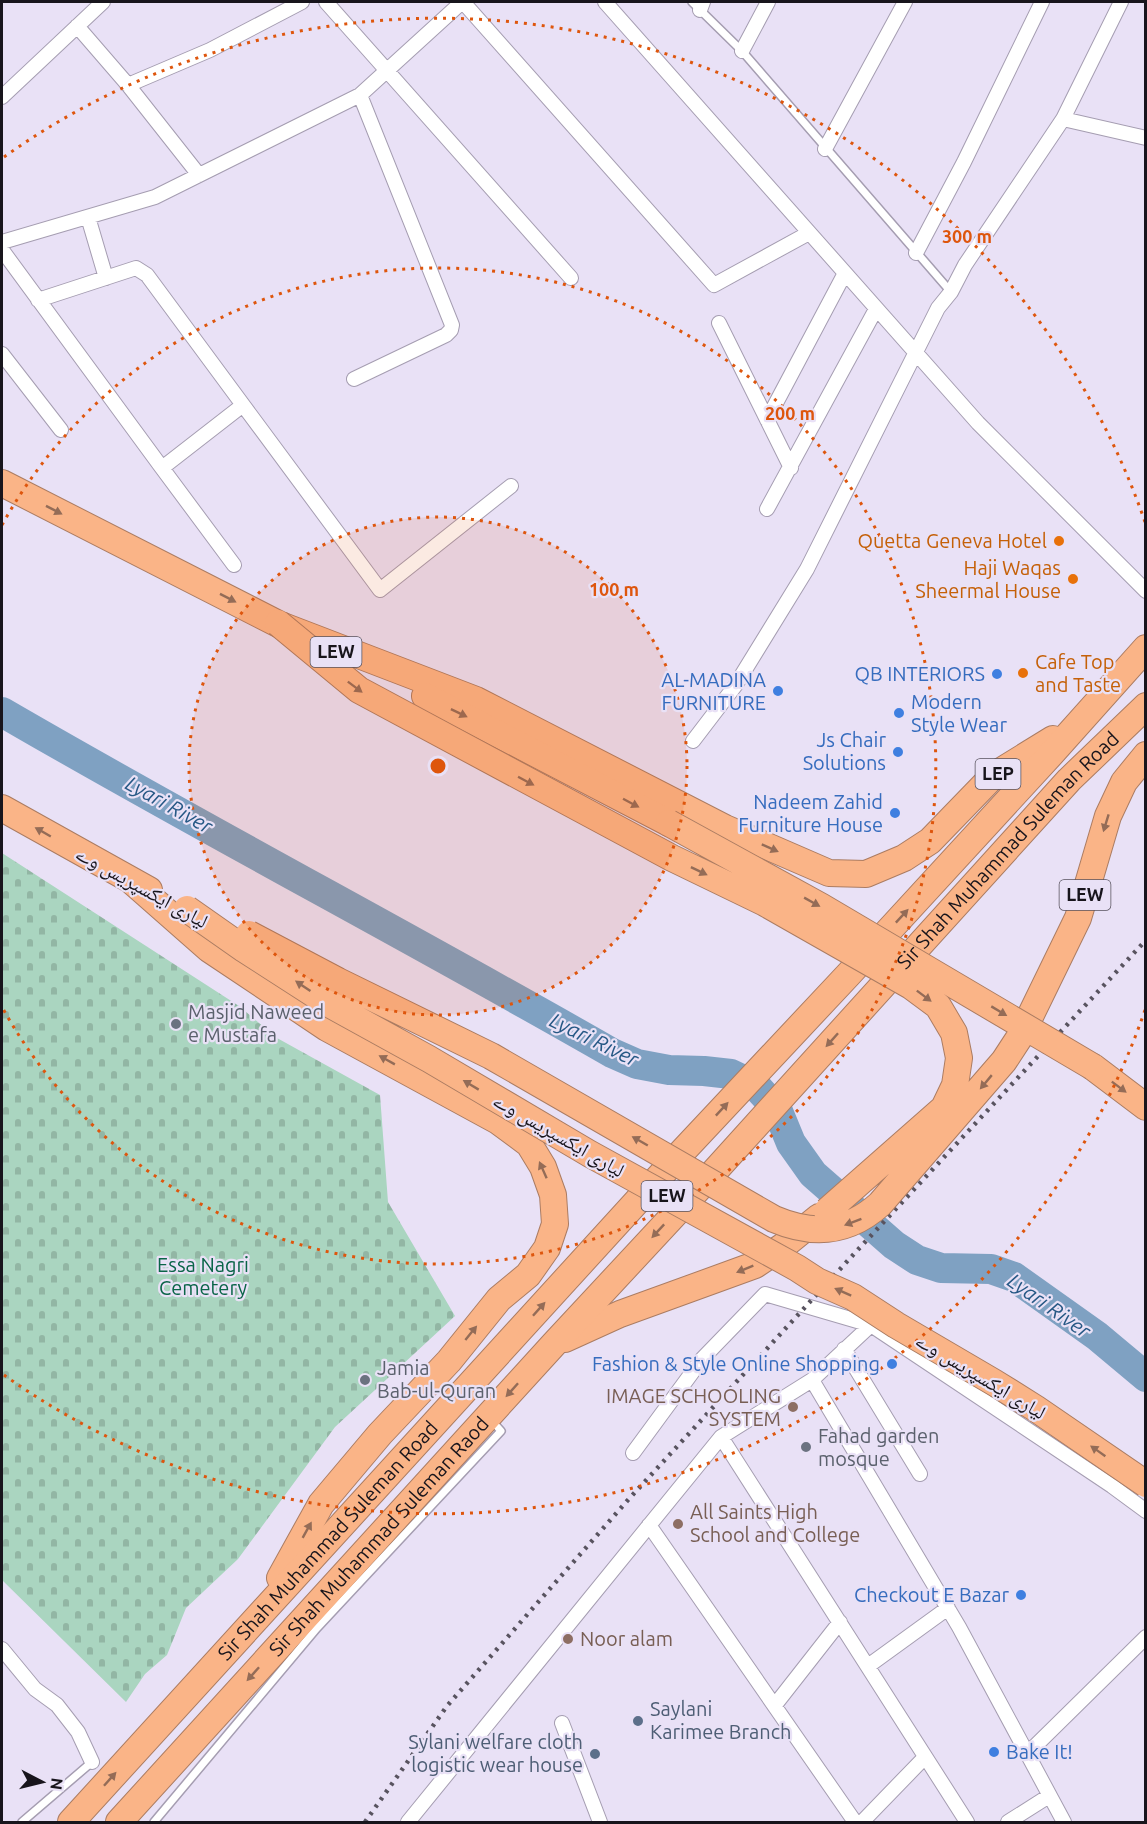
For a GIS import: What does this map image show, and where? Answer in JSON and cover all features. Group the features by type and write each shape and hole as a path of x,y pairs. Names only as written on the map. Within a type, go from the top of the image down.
{"highway":[{"name":"LEW","path":"2,483 476,721 812,901 1093,1067 1146,1107"},
{"name":"LEW","path":"278,623 476,700 725,828 829,873 866,874 904,858 930,841"},
{"name":"LEW","path":"278,623 359,690 672,858 765,903 911,986 938,1006 954,1033 959,1058 955,1085 944,1108 827,1211 782,1247 755,1265 620,1314 554,1344"},
{"name":"Sir Shah Muhammad Suleman Road","path":"71,1822 682,1152 848,975 1146,648"},
{"name":"Sir Shah Muhammad Suleman Road","path":"712,1173 1069,780 1145,707"},
{"path":"1124,782 1145,707"},
{"name":"LEP","path":"930,841 993,776 1079,723"},
{"name":"LEW","path":"187,909 249,934 338,981 491,1056 774,1219 801,1228 820,1230 853,1223 880,1204 1004,1061 1021,1035 1078,918 1108,816 1124,782 1146,755"},
{"name":"لیاری ایکسپریس وے","path":"2,808 134,883 187,909 331,1005 429,1059 590,1154 817,1281 853,1297 1035,1408 1146,1484"},
{"name":"LEW","path":"134,883 209,949 327,1028 498,1121 529,1144 543,1167 553,1195 555,1224 547,1248 528,1275 498,1299 449,1361 380,1434 321,1504 258,1618"},
{"name":"Sir Shah Muhammad Suleman Raod","path":"119,1822 712,1173"}],"street":[{"path":"2,97 104,2"},
{"path":"128,85 210,50 302,2"},
{"path":"326,2 571,278"},
{"path":"2,242 155,196 360,95 463,2 714,285 809,233"},
{"path":"605,2 978,423 1144,585"},
{"path":"742,51 768,2"},
{"path":"825,149 905,2"},
{"path":"916,253 964,162 1042,2"},
{"path":"693,741 735,686 807,568 938,308 951,292 965,265 1062,119 1121,2"},
{"path":"77,26 128,85 199,175"},
{"path":"354,379 446,335 452,325 360,95"},
{"path":"1062,119 1146,138"},
{"path":"88,217 106,278"},
{"path":"2,250 234,565"},
{"path":"38,300 136,268 147,275 380,590 511,486"},
{"path":"767,420 845,273"},
{"path":"767,509 876,309"},
{"path":"719,323 790,468"},
{"path":"2,354 62,430"},
{"path":"162,468 243,405"},
{"path":"633,1453 702,1359 765,1294 870,1325 1146,1511"},
{"path":"408,1822 721,1437 812,1380 870,1325"},
{"path":"844,1349 920,1474"},
{"path":"812,1380 948,1608 1064,1822"},
{"path":"721,1437 967,1822"},
{"path":"649,1525 855,1822"},
{"path":"867,1666 948,1608"},
{"path":"776,1705 840,1622"},
{"path":"1027,1754 1146,1636"},
{"path":"2,1649 35,1689 57,1705 78,1732 92,1762"},
{"path":"562,1723 600,1822"},
{"path":"862,1822 925,1757"},
{"path":"1008,1822 1049,1796"}],"lane":[{"path":"698,4 742,51 951,292"},
{"path":"154,1822 317,1628 501,1431 488,1416"},
{"path":"22,1822 92,1762"}],"green space":[{"name":"Essa Nagri Cemetery","path":"2,853 239,1006 277,1038 380,1095 388,1202 455,1316 335,1427 238,1559 186,1608 167,1655 145,1674 126,1702 2,1580"}],"waterway":[{"name":"Lyari River","path":"2,712 612,1053 637,1064 669,1070 731,1074 756,1086 777,1109 791,1143 813,1174 894,1245 917,1260 941,1268 991,1269 1014,1277 1097,1336 1146,1377"}],"railway":[{"path":"365,1822 447,1706 627,1501 1146,940"}],"place":[{"name":"Quetta Geneva Hotel","path":"1059,541"},
{"name":"Haji Waqas Sheermal House","path":"1073,579"},
{"name":"Cafe Top and Taste","path":"1023,673"},
{"name":"QB INTERIORS","path":"997,674"},
{"name":"AL-MADINA FURNITURE","path":"778,691"},
{"name":"Modern Style Wear","path":"899,713"},
{"name":"Js Chair Solutions","path":"898,752"},
{"name":"Nadeem Zahid Furniture House","path":"895,813"},
{"name":"Masjid Naweed e Mustafa","path":"176,1024"},
{"name":"Fashion & Style Online Shopping","path":"892,1364"},
{"name":"Jamia Bab-ul-Quran","path":"365,1380"},
{"name":"IMAGE SCHOOLING SYSTEM","path":"793,1407"},
{"name":"Fahad garden mosque","path":"806,1447"},
{"name":"All Saints High School and College","path":"678,1524"},
{"name":"Checkout E Bazar","path":"1021,1595"},
{"name":"Noor alam","path":"568,1639"},
{"name":"Saylani Karimee Branch","path":"638,1721"},
{"name":"Bake It!","path":"994,1752"},
{"name":"Sylani welfare cloth logistic wear house","path":"595,1754"}]}
